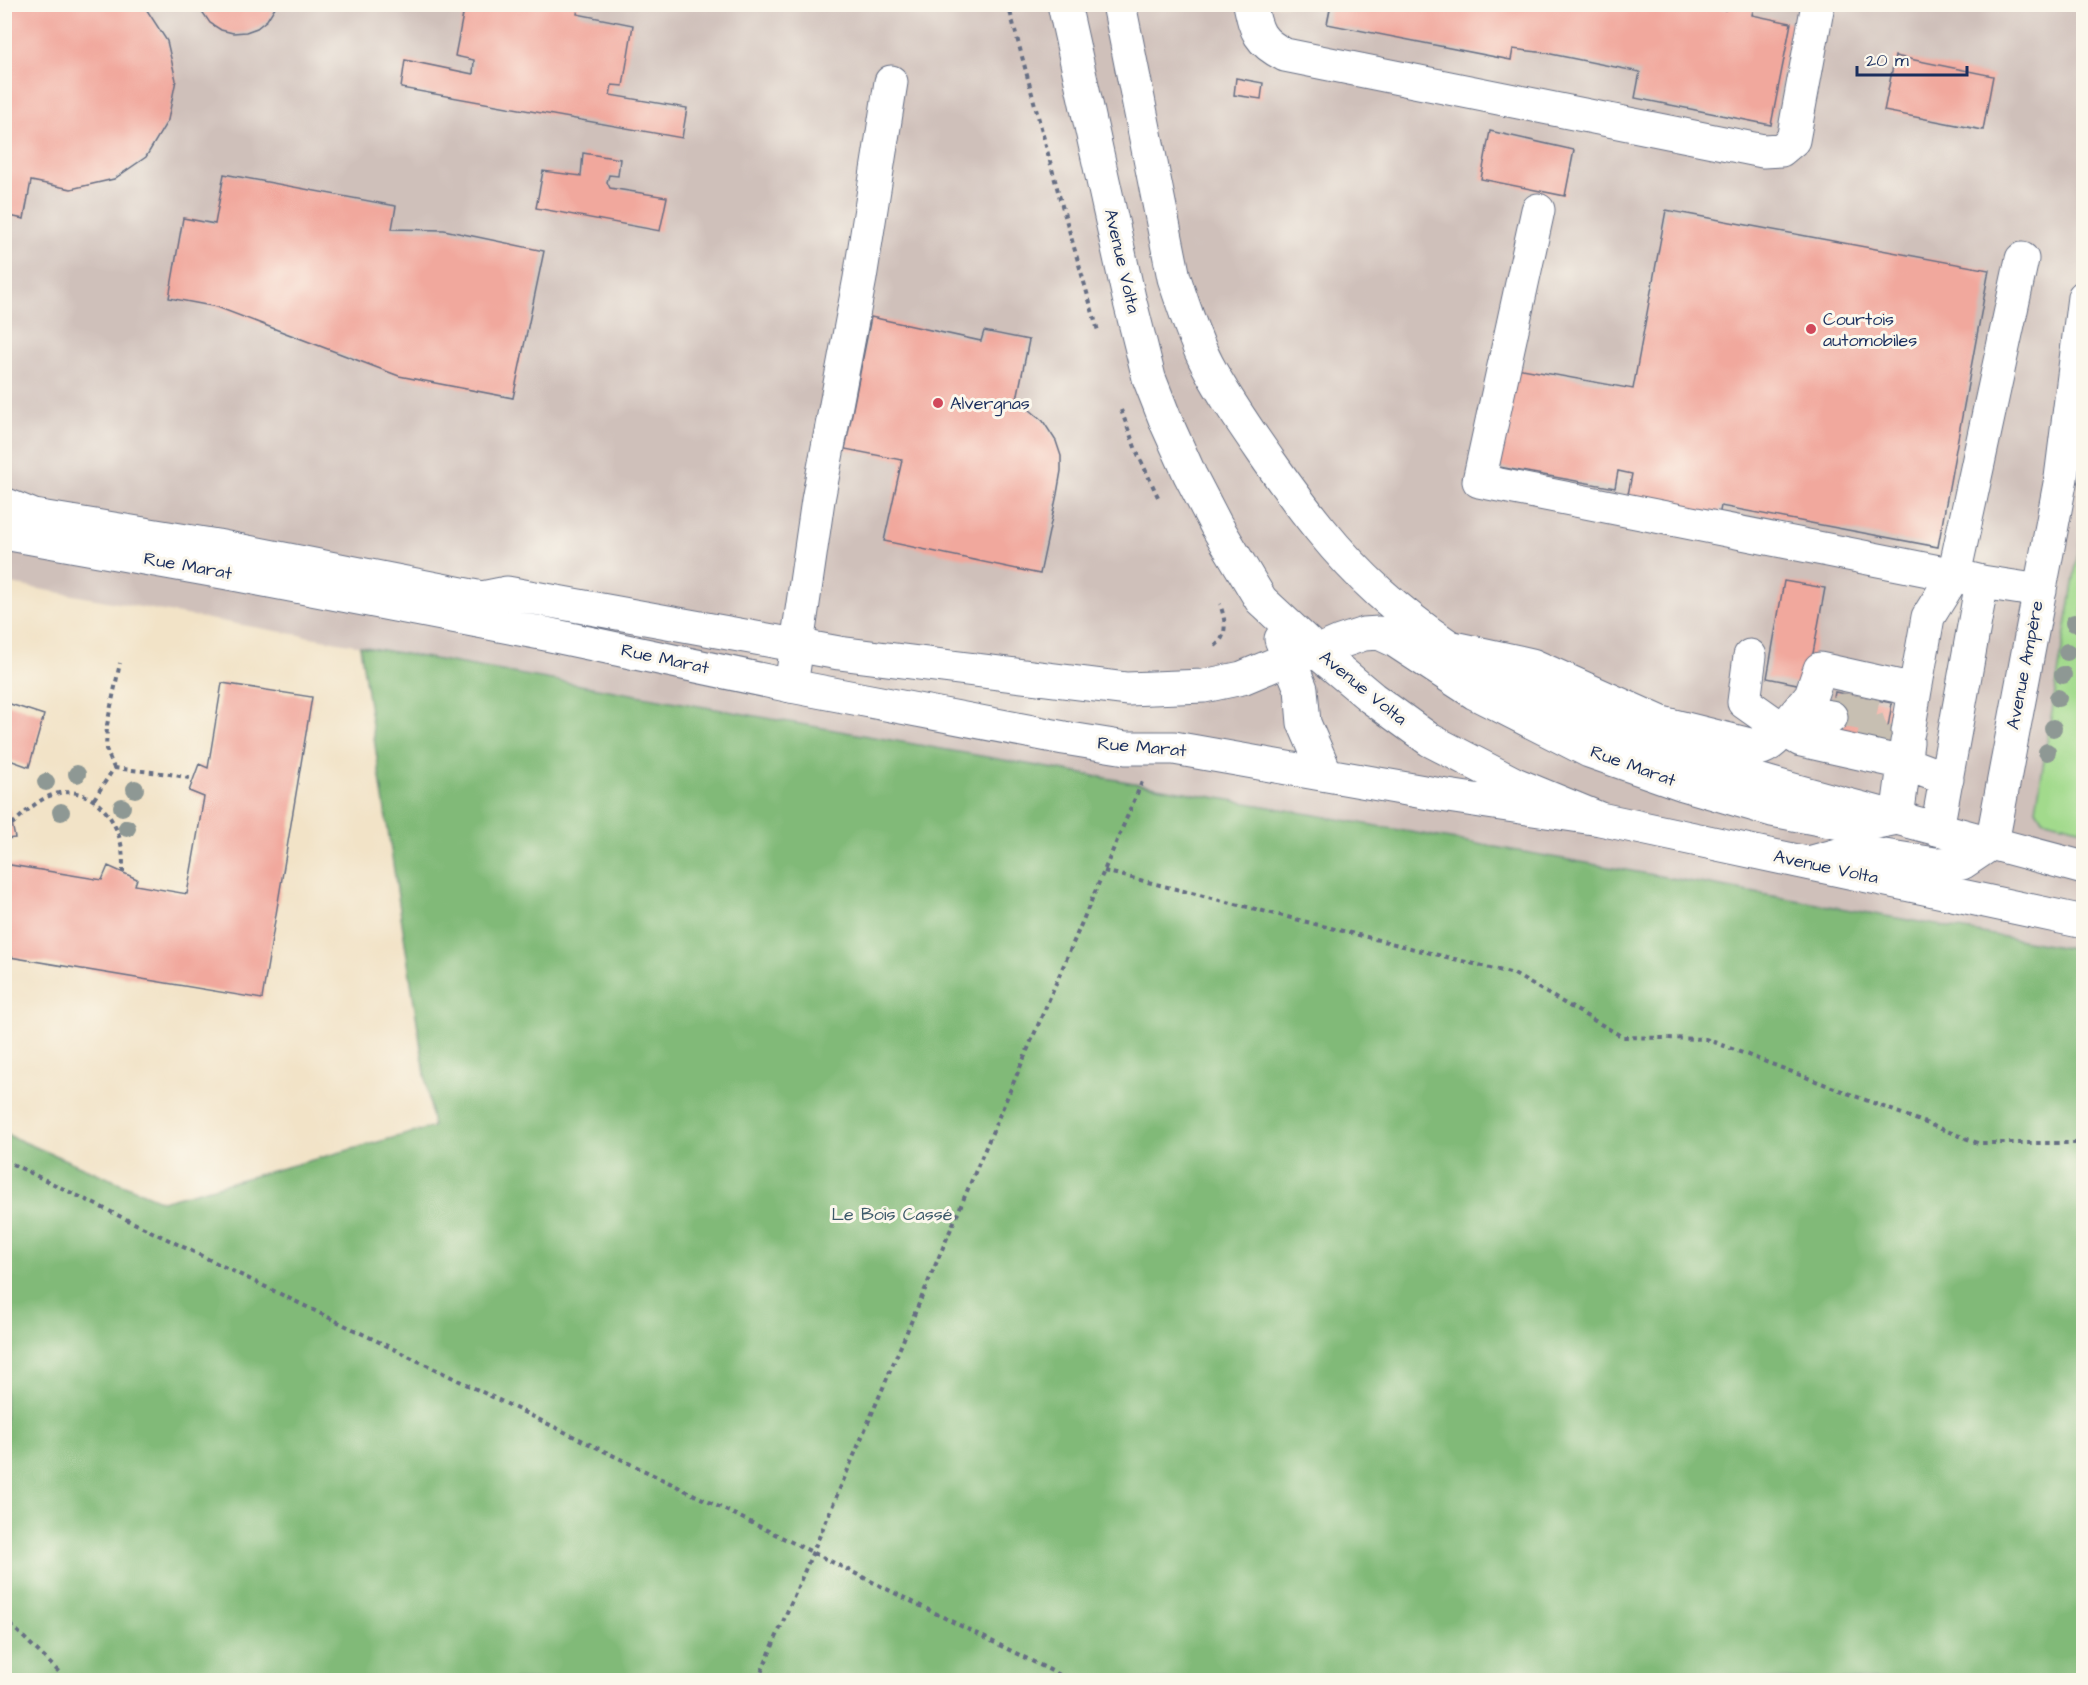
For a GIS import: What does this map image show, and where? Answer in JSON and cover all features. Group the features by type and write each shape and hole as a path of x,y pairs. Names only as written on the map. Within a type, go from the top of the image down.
{"main road":[{"name":"Avenue Volta","path":"1064,4 1149,378 1190,476 1216,525 1261,600 1304,655 1372,698 1430,740 1515,784 1600,819 2084,922"},
{"path":"1119,4 1174,278 1186,315 1207,362 1234,410 1318,528 1337,551 1380,594 1448,646 1532,696 1594,723 1686,758 1784,788 2084,868"},
{"path":"1250,4 1259,36 1270,47 1285,55 1763,151 1781,150 1793,140 1818,4"},
{"path":"791,686 818,500 860,278 891,82"},
{"path":"1538,210 1479,481 2040,591"},
{"path":"1937,829 1947,779 1968,578 2022,259"},
{"name":"Avenue Ampère","path":"1992,843 2061,478 2084,297"},
{"name":"Rue Marat","path":"4,504 34,516 217,546 482,598 507,593 839,653 1127,689 1204,686 1242,678 1364,634 1379,633 1394,640 1474,693 1589,751 1683,784 1783,812 1856,826 1896,818"},
{"name":"Rue Marat","path":"4,533 546,634 791,686 1064,738 1126,748 1174,748 1441,795 1600,819"},
{"path":"1896,818 1900,742 1916,690 1928,617 1968,578"},
{"path":"1448,646 1532,665 1662,723 1762,748 1774,743 1811,695 1821,669 1916,690"},
{"path":"1304,655 1301,688 1304,723 1326,774"},
{"path":"1750,656 1744,702 1790,721 1831,717"},
{"path":"1790,721 1801,740 1900,742 1947,779"},
{"path":"1809,863 1853,850 1935,864 1962,863 1992,843"}],"path":[{"path":"114,768 106,749 107,725 120,663"},
{"path":"758,1680 1144,777 1174,748"},
{"path":"114,768 193,779"},
{"path":"94,799 114,768"},
{"path":"12,824 36,804 54,795 73,791 94,799 104,808 115,828 122,847 123,872"},
{"path":"1104,871 1514,974 1623,1038 1706,1039 1978,1143 2084,1143"},
{"path":"4,1160 812,1552 1070,1680"},
{"path":"4,1618 64,1680"}],"shaded area":[{"path":"4,5 2083,5 2083,508 2080,541 2036,809 2083,829 2083,951 5,583"}],"green space":[{"path":"2083,537 2083,829 2042,819 2036,809 2080,541"},
{"name":"Le Bois Cassé","path":"360,646 2083,951 2083,1680 5,1680 5,1134 162,1201 433,1127"}],"building":[{"path":"4,4 143,4 167,41 176,80 168,120 146,157 114,179 71,189 31,181 24,219 4,215"},
{"path":"197,4 277,4 267,20 257,28 233,33 221,30 210,23"},
{"path":"465,4 579,4 577,14 633,25 623,86 612,85 610,95 687,108 682,138 401,88 405,60 473,74 474,60 455,56"},
{"path":"1331,4 1702,4 1726,10 1727,4 1746,4 1754,6 1752,15 1791,23 1771,125 1635,98 1640,72 1546,53 1513,49 1511,60 1327,24"},
{"path":"1895,56 1993,76 1983,130 1884,111"},
{"path":"1236,78 1263,83 1261,99 1234,95"},
{"path":"1490,131 1574,150 1565,196 1481,179"},
{"path":"583,153 620,159 618,176 609,175 607,182 610,188 667,197 660,231 536,208 543,171 581,176"},
{"path":"224,174 396,206 392,229 444,230 544,251 513,398 399,376 217,307 169,298 183,218 215,224"},
{"name":"Courtois automobiles","path":"1666,210 1989,270 1938,547 1721,506 1719,516 1627,500 1632,474 1618,471 1615,488 1499,467 1517,368 1633,389"},
{"path":"871,317 981,341 984,331 1029,340 1017,399 1043,421 1056,441 1061,456 1057,494 1040,574 884,541 902,460 845,449"},
{"path":"1784,581 1825,588 1807,686 1767,678"},
{"path":"222,683 312,697 262,999 4,956 4,864 102,880 108,866 137,879 135,885 187,894 204,797 189,791 199,764 208,768"},
{"path":"1835,692 1892,703 1885,745 1827,735"},
{"path":"4,702 44,715 29,767 4,758"},
{"path":"4,809 9,809 15,838 4,839"}],"tunnel":[{"path":"1844,710 1880,717 1888,729 1874,734 1839,728 1831,717 1844,710"}],"place":[{"name":"Courtois automobiles","path":"1811,329"},
{"name":"Alvergnas","path":"938,403"}]}
